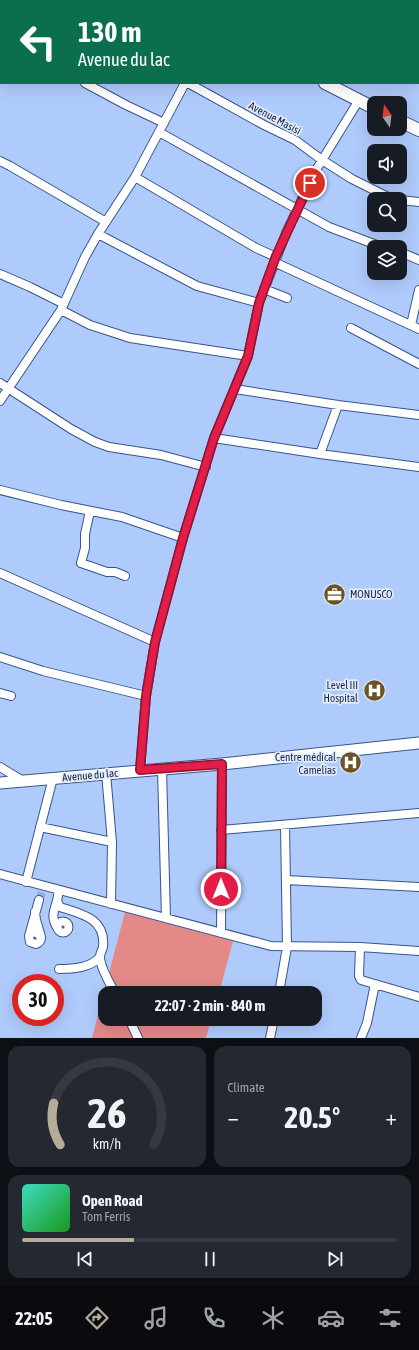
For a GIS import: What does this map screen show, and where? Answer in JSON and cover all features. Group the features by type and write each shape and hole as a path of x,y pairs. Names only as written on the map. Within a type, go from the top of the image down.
{"highway":[{"path":"327,84 367,104"},
{"path":"407,124 419,130"}],"main road":[{"name":"Avenue du lac","path":"0,783 222,764 419,743"}],"street":[{"path":"87,84 164,123"},
{"path":"0,401 62,307 85,257 134,177 186,84"},
{"name":"Avenue Masisi","path":"189,84 295,140 322,160 352,179 378,192"},
{"path":"140,770 146,696 155,642 183,538 214,438 248,356 259,303 275,260 297,210 322,160 359,100"},
{"path":"159,132 328,227 367,241"},
{"path":"0,162 10,166 106,222"},
{"path":"134,177 275,260 415,327 419,290"},
{"path":"407,201 419,202"},
{"path":"98,234 196,286 259,303"},
{"path":"407,255 419,260"},
{"path":"0,274 30,287 90,325 130,338 248,356"},
{"path":"264,289 287,298"},
{"path":"351,328 419,364"},
{"path":"0,383 71,429 95,442 109,447 161,455 206,467"},
{"path":"235,389 338,405 419,415"},
{"path":"320,454 338,405"},
{"path":"214,438 419,467"},
{"path":"0,490 61,505 122,517 183,538"},
{"path":"90,511 85,534 85,548 81,563 107,572 115,572 125,576"},
{"path":"0,573 155,642"},
{"path":"0,657 43,670 146,696"},
{"path":"0,693 11,696"},
{"path":"221,933 222,764"},
{"path":"0,767 23,781"},
{"path":"162,769 166,918"},
{"path":"106,773 112,842 111,904"},
{"path":"26,882 53,778"},
{"path":"221,830 419,813"},
{"path":"280,986 287,947 285,825"},
{"path":"40,827 112,842"},
{"path":"0,874 26,882 42,893 59,890 271,946 360,947 419,951"},
{"path":"286,880 419,887"},
{"path":"58,904 68,928 66,932 60,932 54,923 53,916 58,904 59,890"},
{"path":"35,912 40,936 37,933 34,933 29,936 35,912 42,893"},
{"path":"58,904 86,916 98,924 102,934 103,947 100,957 95,963 70,969 59,969"},
{"path":"360,947 361,980 419,997"},
{"path":"100,957 103,969 112,986"},
{"path":"361,1038 367,1023 375,984"},
{"path":"132,1026 138,1038"},
{"path":"270,1038 273,1026"}],"shaded area":[{"path":"125,912 233,941 221,986 106,986"},
{"path":"98,1015 98,1026 209,1026 206,1038 92,1038"}],"tunnel":[{"path":"39,900 42,892"}],"place":[{"name":"MONUSCO","path":"335,594"},
{"name":"Level III Hospital","path":"374,691"},
{"name":"Centre médical Camelias","path":"351,763"}],"route":[{"path":"221,889 222,764 140,770 146,696 155,642 183,538 214,438 248,356 259,303 276,256 310,183"}]}
